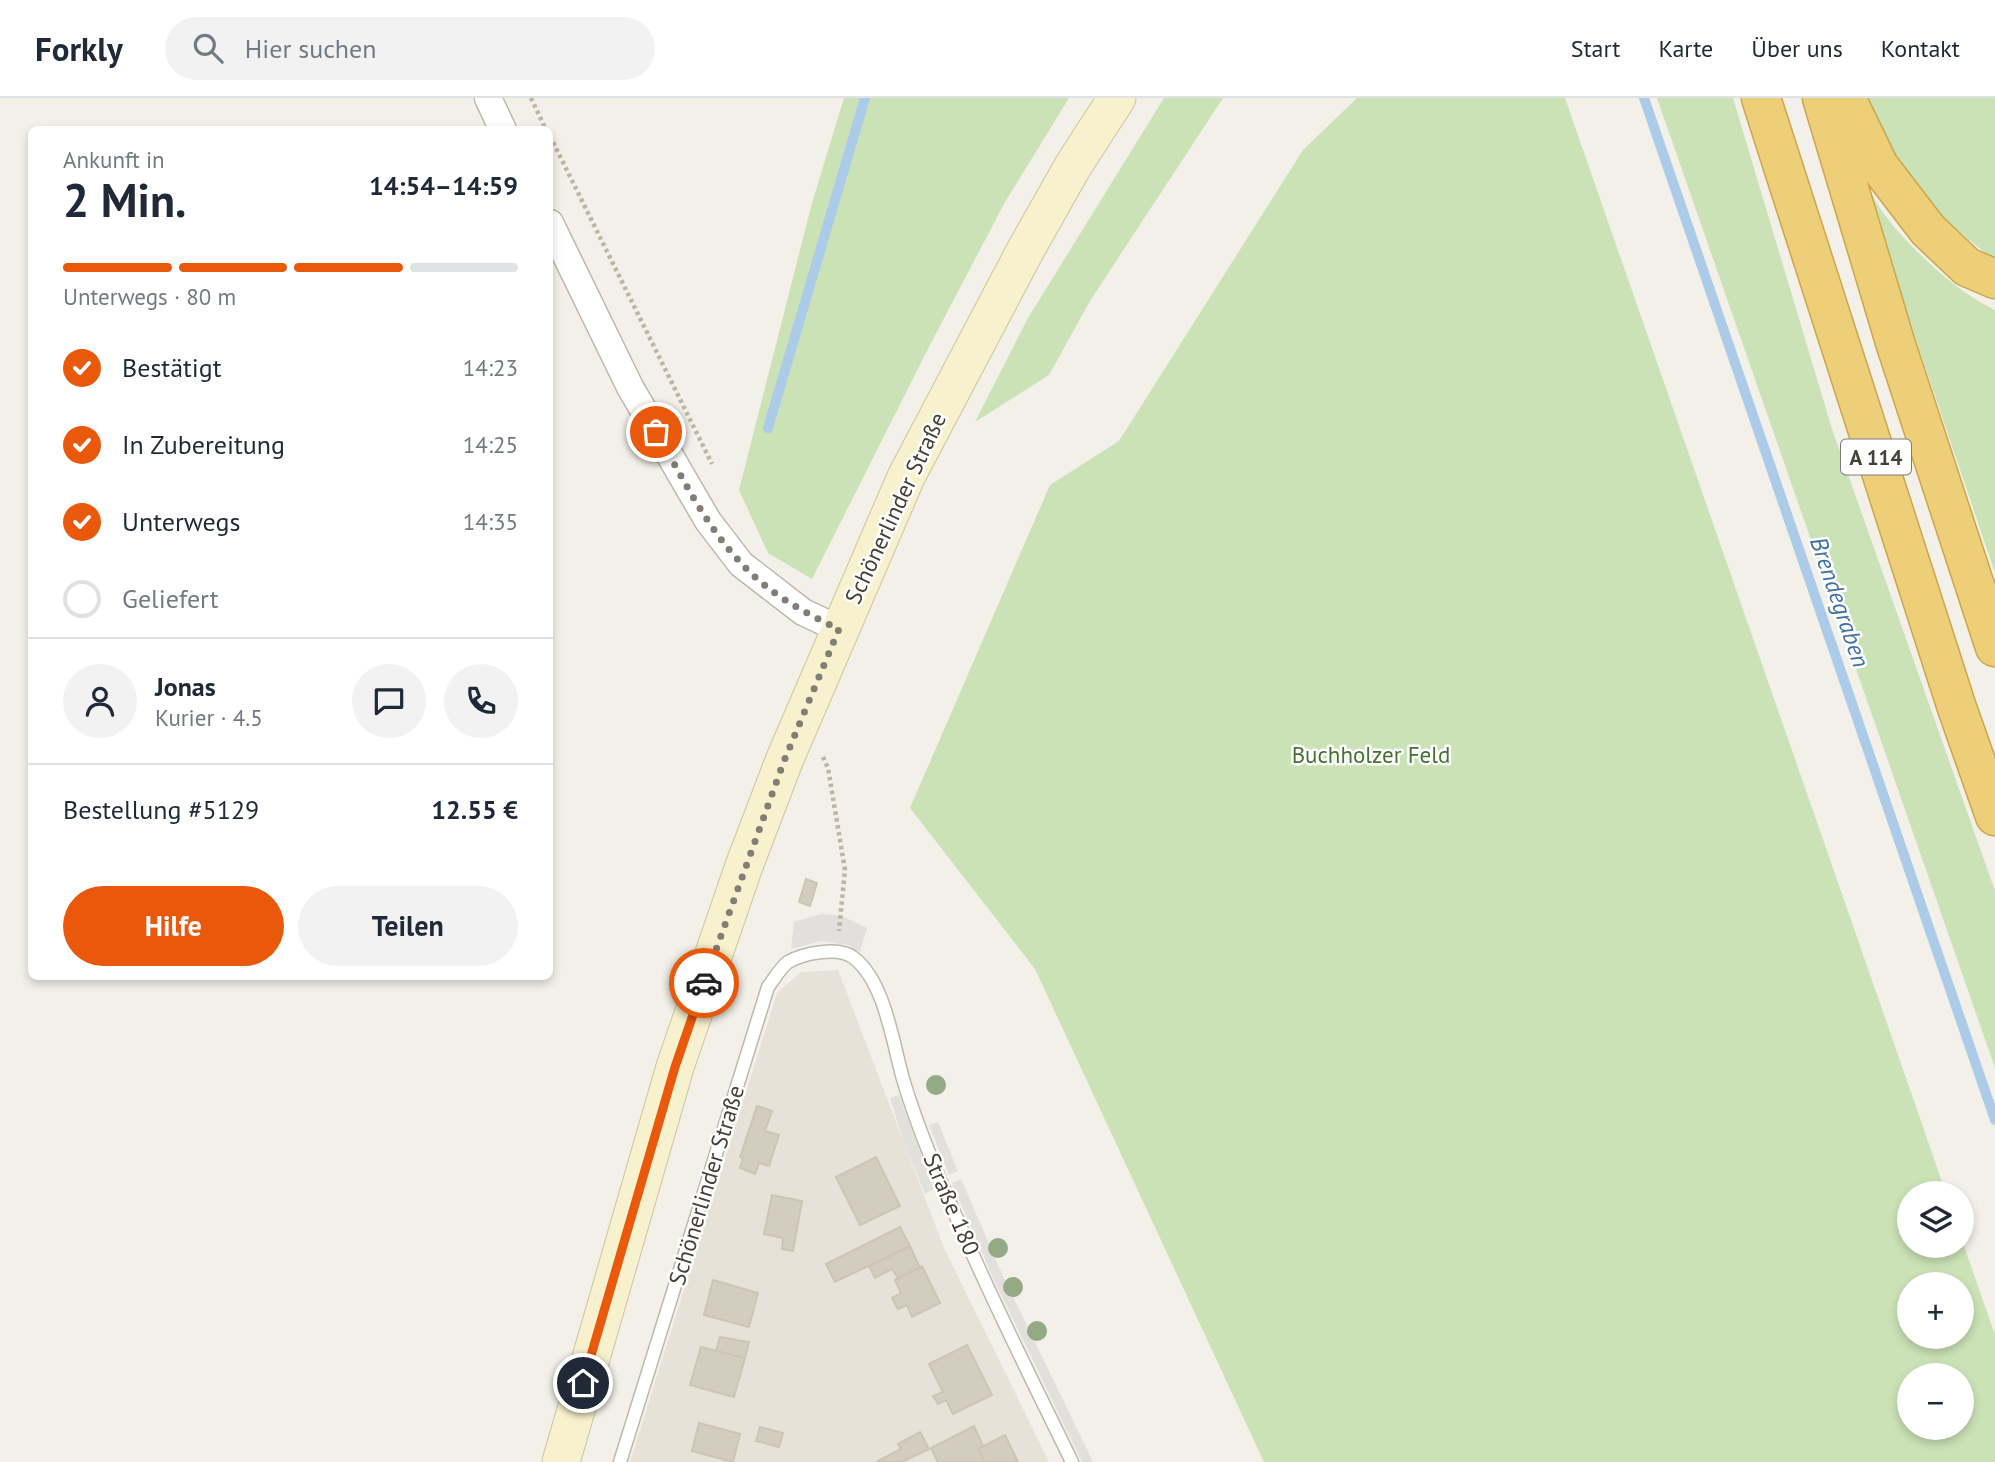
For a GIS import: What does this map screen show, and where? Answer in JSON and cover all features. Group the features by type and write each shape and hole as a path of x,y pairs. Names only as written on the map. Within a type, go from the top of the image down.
{"highway":[{"name":"A 114","path":"1761,98 1952,692 1995,816"},
{"name":"A 114","path":"1822,98 1895,342 1995,647"},
{"path":"1846,98 1879,166 1928,230 1967,267 1995,279"}],"main road":[{"name":"Schönerlinder Straße","path":"561,1462 679,1054 748,855 784,761 906,477 983,328 1073,166 1118,98"}],"street":[{"path":"488,98 501,126"},
{"path":"553,229 630,387 708,521 741,564 803,612 839,629"}],"lane":[{"name":"Schönerlinder Straße","path":"620,1462 768,987 787,963 814,953 837,953"},
{"name":"Straße 180","path":"837,953 853,957 870,976 886,1015 904,1082 936,1172 989,1292 1072,1462"}],"path":[{"path":"531,98 544,126"},
{"path":"553,142 713,465"},
{"path":"819,746 828,768 845,870 837,953"}],"shaded area":[{"path":"821,914 842,916 867,928 860,952 847,945 821,941 791,949 794,922"},
{"path":"838,970 944,1248 1049,1462 630,1462 777,993 801,972"},
{"path":"899,1095 934,1189 925,1194 904,1143 890,1098"},
{"path":"938,1122 958,1171 949,1175 929,1125"},
{"path":"961,1179 1003,1276 1093,1462 1082,1462 994,1280 952,1183"}],"green space":[{"path":"844,98 1069,98 1005,202 812,579 768,553 739,490 812,203"},
{"path":"1164,98 1223,98 1090,301 1049,375 975,422 1028,318"},
{"name":"Buchholzer Feld","path":"1357,98 1565,98 1942,1181 1897,1181 1897,1258 1968,1258 1973,1272 1897,1272 1897,1349 1974,1349 1974,1275 1995,1335 1995,1462 1264,1462 1035,969 910,808 1050,485 1119,441 1303,150"},
{"path":"1657,98 1733,98 1832,429 1995,891 1995,1068"},
{"path":"1861,98 1995,98 1995,261 1930,208 1892,156"},
{"path":"1859,171 1883,213 1910,244 1951,282 1995,310 1995,573"}],"building":[{"path":"806,879 817,883 810,906 799,902"},
{"path":"757,1106 772,1111 765,1131 779,1135 769,1166 759,1163 755,1174 740,1168 743,1158 740,1157"},
{"path":"876,1157 900,1206 860,1225 836,1177"},
{"path":"772,1195 802,1201 793,1251 782,1249 783,1238 764,1234"},
{"path":"900,1227 910,1246 835,1282 826,1264"},
{"path":"910,1246 920,1268 898,1278 892,1269 875,1278 869,1266"},
{"path":"922,1266 940,1303 912,1317 907,1305 898,1309 892,1298 901,1293 895,1280"},
{"path":"713,1280 758,1293 749,1327 704,1315"},
{"path":"720,1337 749,1342 745,1358 716,1351"},
{"path":"967,1345 992,1395 953,1414 946,1400 938,1404 933,1396 943,1392 929,1364"},
{"path":"701,1347 745,1358 734,1397 690,1385"},
{"path":"699,1423 740,1434 733,1462 692,1451"},
{"path":"974,1426 983,1446 978,1449 985,1462 938,1462 931,1448"},
{"path":"760,1427 783,1433 779,1447 756,1441"},
{"path":"920,1432 929,1449 902,1462 876,1462 901,1449 898,1444"},
{"path":"1005,1435 1018,1462 985,1462 978,1449"}],"waterway":[{"path":"768,428 865,98"},
{"name":"Brendegraben","path":"1644,98 1995,1120"}],"way so far":[{"path":"656,432 708,521 741,564 803,612 839,629 784,761 704,983"}],"route":[{"path":"583,1383 675,1067 704,983"}]}
